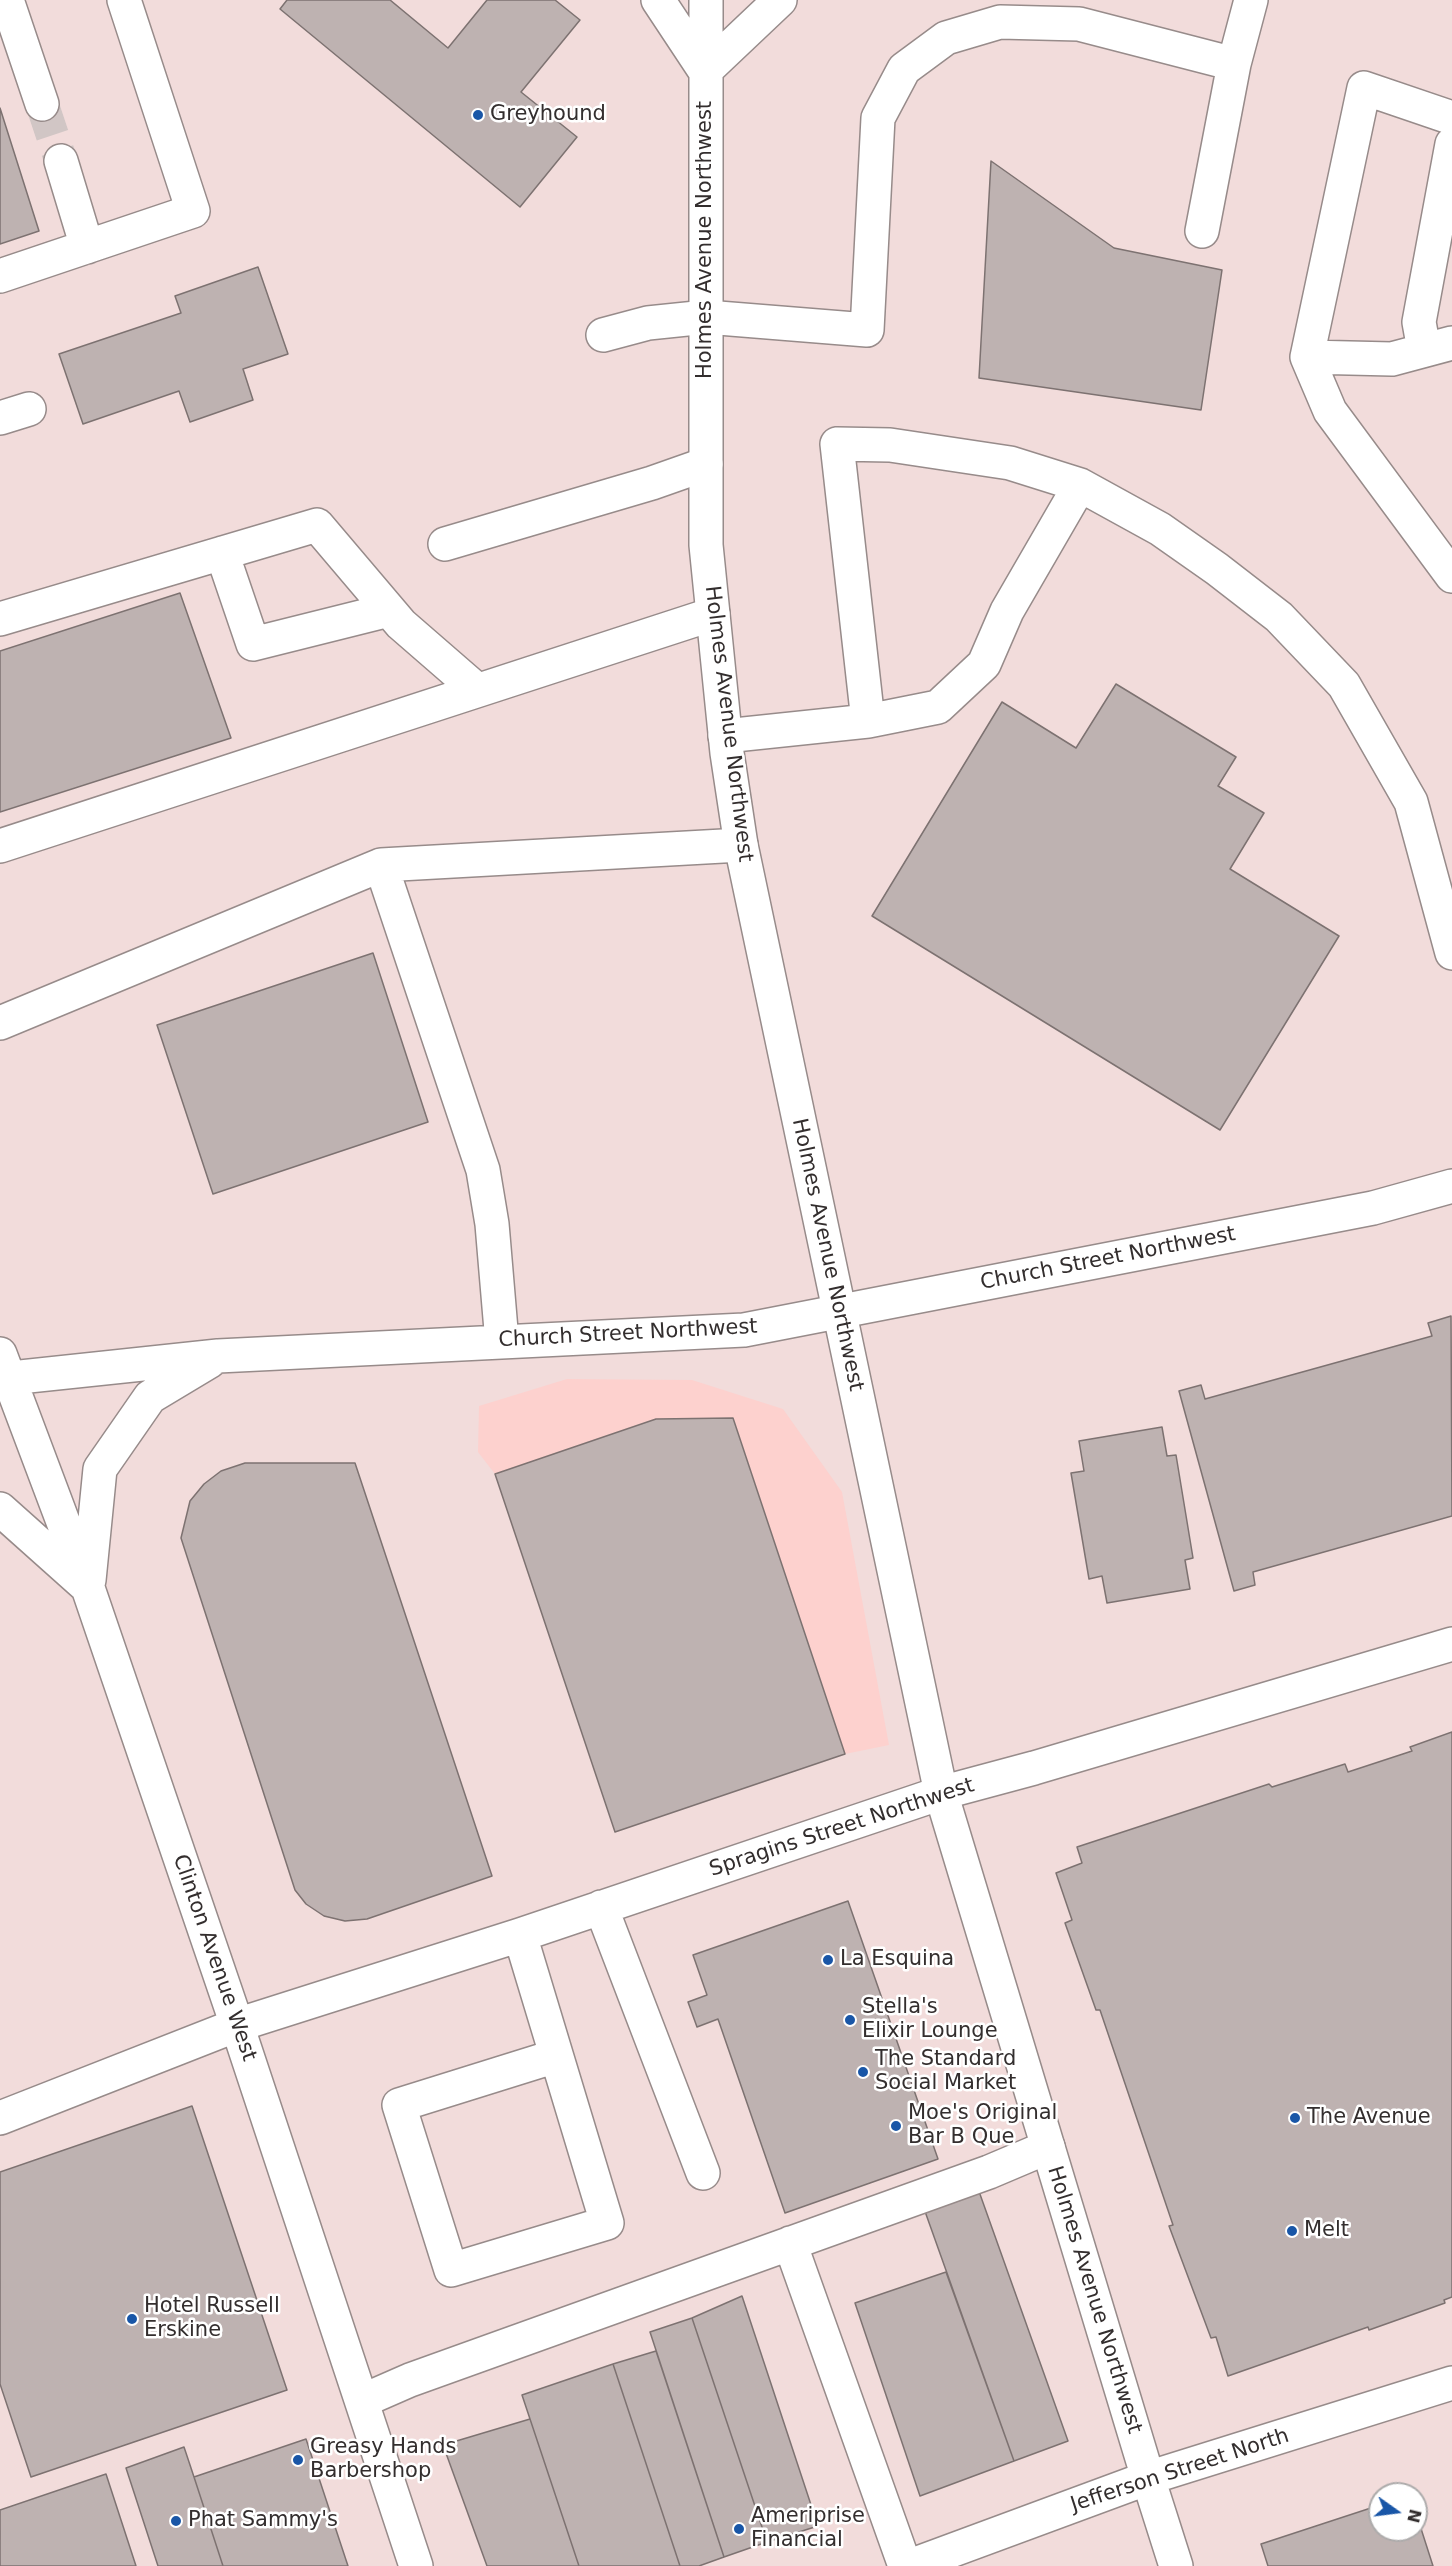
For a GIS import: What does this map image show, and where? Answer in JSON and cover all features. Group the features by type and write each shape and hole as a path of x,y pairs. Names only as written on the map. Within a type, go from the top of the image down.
{"street":[{"path":"7,0 42,104"},
{"path":"0,276 193,211 124,0"},
{"path":"658,0 705,71 780,0"},
{"name":"Holmes Avenue Northwest","path":"706,0 706,545 725,736 741,845 941,1793 1176,2566"},
{"path":"1202,231 1234,64 1251,0"},
{"path":"603,335 648,323 706,317 867,330 878,118 904,69 946,38 1000,22 1079,24 1234,64"},
{"path":"1452,118 1364,88 1307,357 1330,411 1452,576"},
{"path":"1307,357 1392,359 1438,347 1419,322 1452,144"},
{"path":"61,161 87,247"},
{"path":"868,721 837,444 890,445 1010,463 1080,485 1160,529 1217,568 1280,617 1344,685 1411,802 1452,952"},
{"path":"445,544 652,483 706,464"},
{"path":"725,736 868,721 938,707 984,664 1007,610 1080,485"},
{"path":"0,619 317,525 401,624 477,690"},
{"path":"222,553 253,644 389,610"},
{"path":"0,846 713,614"},
{"path":"0,1023 381,865 741,845"},
{"path":"381,865 483,1170 492,1224 502,1342"},
{"name":"Church Street Northwest","path":"3,1370 218,1356 744,1330 1373,1208 1452,1186"},
{"path":"88,1588 100,1469 150,1397 218,1356"},
{"name":"Clinton Avenue West","path":"3,1370 88,1588 237,2025 416,2566"},
{"path":"0,1509 88,1588"},
{"name":"Spragins Street Northwest","path":"0,2118 237,2025 520,1935 941,1793 1035,1768 1452,1644"},
{"path":"601,1907 703,2173"},
{"path":"520,1935 607,2223 451,2270 399,2104 556,2056"},
{"path":"362,2401 410,2380 989,2172 1048,2147"},
{"path":"790,2243 908,2566"},
{"name":"Jefferson Street North","path":"908,2566 1148,2478 1452,2384"}],"shaded area":[{"path":"0,0 1452,0 1452,2566 0,2566"},
{"path":"567,1379 692,1380 783,1409 842,1492 889,1745 845,1754 733,1418 656,1419 495,1474 478,1452 479,1406"}],"building":[{"name":"Greyhound","path":"287,0 390,0 448,48 487,0 555,0 580,20 521,92 577,137 520,207 280,9"},
{"path":"0,108 39,231 0,244"},
{"path":"991,161 1114,248 1222,270 1201,410 979,378"},
{"path":"258,267 288,354 243,369 253,400 190,422 179,391 83,424 59,354 181,313 175,296"},
{"path":"180,593 231,738 0,812 0,651"},
{"path":"1116,684 1236,757 1218,786 1264,813 1230,869 1339,936 1220,1130 872,916 1002,702 1076,748"},
{"path":"373,953 428,1122 213,1194 157,1025"},
{"path":"1451,1316 1452,1516 1253,1572 1255,1585 1234,1591 1179,1391 1201,1385 1205,1399 1432,1336 1428,1323"},
{"path":"733,1418 845,1754 615,1832 495,1474 656,1419"},
{"path":"1162,1427 1167,1456 1176,1455 1193,1558 1185,1560 1190,1589 1107,1603 1102,1576 1089,1579 1071,1473 1084,1471 1079,1441"},
{"path":"245,1463 355,1463 492,1876 367,1919 345,1921 324,1916 306,1904 295,1890 181,1538 190,1501 204,1484 221,1471"},
{"name":"The Avenue","path":"1452,1732 1452,2297 1444,2300 1445,2303 1369,2330 1368,2327 1228,2376 1216,2337 1211,2338 1169,2226 1173,2225 1100,2010 1096,2010 1065,1923 1072,1920 1056,1873 1082,1863 1077,1847 1269,1784 1272,1787 1345,1764 1348,1772 1412,1751 1410,1747"},
{"path":"848,1901 938,2159 785,2213 718,2019 697,2027 688,2002 707,1995 693,1955"},
{"name":"Hotel Russell Erskine","path":"192,2106 287,2390 31,2477 0,2384 0,2172"},
{"path":"976,2183 1068,2441 1014,2461 922,2203"},
{"path":"946,2272 1014,2461 920,2496 855,2303"},
{"path":"742,2296 818,2526 767,2542 692,2318"},
{"path":"692,2318 767,2542 724,2557 650,2332"},
{"path":"656,2351 724,2557 699,2566 680,2566 613,2364"},
{"path":"613,2364 680,2566 579,2566 522,2395"},
{"path":"530,2419 579,2566 487,2566 443,2445"},
{"path":"306,2439 348,2566 223,2566 194,2477"},
{"name":"Phat Sammy's","path":"184,2447 223,2566 158,2566 126,2468"},
{"path":"106,2474 136,2566 0,2566 0,2510"},
{"path":"1368,2509 1368,2542 1425,2542 1433,2566 1268,2566 1261,2544"}],"tunnel":[{"path":"42,104 61,161"}],"place":[{"name":"Greyhound","path":"478,115"},
{"name":"La Esquina","path":"828,1960"},
{"name":"Stella's Elixir Lounge","path":"850,2020"},
{"name":"The Standard Social Market","path":"863,2072"},
{"name":"The Avenue","path":"1295,2118"},
{"name":"Moe's Original Bar B Que","path":"896,2126"},
{"name":"Melt","path":"1292,2231"},
{"name":"Hotel Russell Erskine","path":"132,2319"},
{"name":"Greasy Hands Barbershop","path":"298,2460"},
{"name":"Phat Sammy's","path":"176,2521"},
{"name":"Ameriprise Financial","path":"739,2529"}]}
